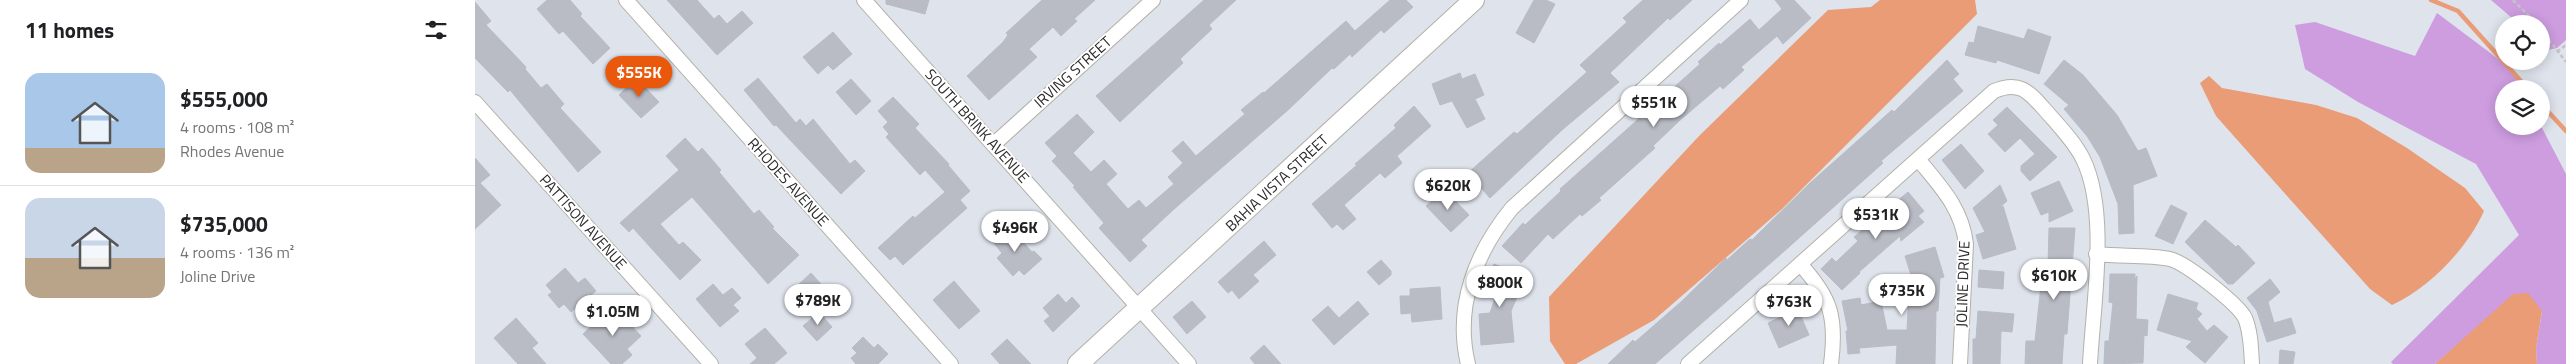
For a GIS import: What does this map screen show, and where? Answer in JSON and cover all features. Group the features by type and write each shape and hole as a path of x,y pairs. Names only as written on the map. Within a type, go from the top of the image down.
{"street":[{"name":"RHODES AVENUE","path":"626,0 951,364"},
{"name":"SOUTH BRINK AVENUE","path":"864,0 1189,364"},
{"name":"IRVING STREET","path":"993,145 1153,0"},
{"path":"1468,364 1464,326 1467,293 1483,249 1496,227 1512,208 1741,0"},
{"name":"BAHIA VISTA STREET","path":"1078,364 1468,2"},
{"path":"1688,364 1995,90 2009,86 2019,87 2032,95 2068,135 2082,158 2095,199 2096,254 2090,364"},
{"name":"PATTISON AVENUE","path":"475,102 711,364"},
{"name":"JOLINE DRIVE","path":"1918,159 1954,205 1964,230 1966,244 1960,364"},
{"path":"2096,254 2162,258 2180,263 2235,305 2244,316 2248,328 2253,364"},
{"path":"1799,264 1819,285 1829,305 1832,316 1831,364"}],"path":[{"path":"2513,0 2528,15"},
{"path":"2550,42 2566,62"},
{"path":"2557,52 2566,45"}],"shaded area":[{"path":"1880,0 1975,0 1977,14 1782,209 1654,320 1576,364 1565,364 1550,341 1549,297 1699,136 1828,10 1871,7"},
{"path":"2491,0 2566,0 2566,40 2557,48 2550,50 2550,15 2508,15"},
{"path":"2437,13 2495,56 2495,70 2513,70 2518,80 2495,80 2495,135 2546,135 2566,174 2566,364 2537,364 2536,348 2542,312 2474,330 2435,364 2393,364 2391,362 2519,235 2476,164 2358,102 2305,69 2295,25 2315,22 2415,56"},
{"path":"2209,76 2222,88 2316,105 2357,118 2407,148 2465,188 2484,211 2477,225 2457,253 2433,278 2406,298 2392,305 2370,289 2216,116 2200,83"},
{"path":"2528,293 2542,311 2536,348 2537,364 2435,364 2513,294"}],"building":[{"path":"547,0 570,0 582,14 580,16 610,48 593,64 563,31 559,34 537,9"},
{"path":"667,0 697,0 714,19 719,15 727,24 742,11 753,23 717,55"},
{"path":"886,0 929,0 925,14 886,4"},
{"path":"1042,0 1095,0 1074,19 1077,21 1061,36 1053,27 1029,49 1037,57 989,100 967,76 1003,42 1008,35 1006,33"},
{"path":"1204,0 1236,0 1209,25 1212,29 1180,59 1183,63 1120,122 1096,96"},
{"path":"1390,0 1406,0 1413,7 1384,33 1381,30 1352,57 1350,54 1334,69 1332,68 1288,110 1173,210 1141,240 1147,246 1130,262 1099,228 1104,223 1073,187 1075,186 1052,161 1057,156 1045,143 1077,114 1094,132 1073,153 1091,172 1104,160 1117,174 1106,184 1128,209 1139,200 1146,208 1174,184 1168,177 1183,163 1172,151 1183,141 1196,156 1245,114 1241,110 1264,93 1346,21 1355,31"},
{"path":"1534,0 1546,0 1555,4 1534,43 1516,33"},
{"path":"1643,0 1692,0 1670,20 1668,18 1610,73 1619,82 1562,130 1490,198 1468,173 1514,132 1517,134 1587,72 1580,65 1627,22 1623,18"},
{"path":"1775,0 1794,0 1811,18 1783,44 1777,36 1741,67 1744,70 1723,89 1720,86 1679,121 1653,146 1655,148 1599,198 1601,200 1582,216 1580,214 1553,239 1548,234 1521,263 1502,246 1523,223 1525,225 1561,191 1560,189 1700,64 1698,62 1719,43 1720,45 1750,19 1759,30 1782,9"},
{"path":"475,2 491,21 486,25 526,67 525,69 541,88 547,84 564,104 560,108 601,152 578,172 510,90 508,92 475,58"},
{"path":"1978,26 2024,39 2028,29 2051,37 2039,74 1997,60 1996,63 1965,55 1969,42 1974,43"},
{"path":"833,32 852,54 833,70 828,65 818,74 803,57"},
{"path":"1947,60 1959,74 1953,79 1963,91 1881,161 1883,163 1655,364 1608,364 1633,340 1635,342 1682,301 1726,258 1727,260 1750,239 1752,240 1809,184 1892,110 1894,112"},
{"path":"2064,60 2083,75 2117,115 2138,151 2146,148 2157,176 2133,185 2134,233 2119,234 2118,204 2100,157 2087,136 2064,109 2069,105 2044,84"},
{"path":"1460,73 1462,79 1475,74 1484,95 1475,99 1485,119 1467,128 1452,101 1440,105 1432,84"},
{"path":"636,78 659,102 641,118 619,95"},
{"path":"758,78 796,123 800,119 806,126 813,119 850,164 855,160 865,171 841,194 776,125 774,126 744,90"},
{"path":"851,79 871,101 856,115 836,92"},
{"path":"893,97 919,124 915,128 949,164 970,191 960,200 967,208 903,265 895,256 890,260 878,248 913,216 915,218 945,192 925,170 920,175 886,137 889,134 883,127 888,122 878,111"},
{"path":"1414,106 1431,126 1397,156 1402,163 1385,178 1380,173 1344,205 1356,219 1343,230 1337,224 1332,228 1312,204 1396,128 1394,125"},
{"path":"2007,107 2057,157 2030,181 2021,171 2021,166 2035,154 2020,138 2005,152 1988,134 1998,125 1993,120"},
{"path":"685,138 698,152 702,148 754,214 759,210 774,227 772,228 799,255 768,284 692,197 660,224 679,245 683,242 701,260 680,280 633,228 629,232 620,223 679,170 666,156"},
{"path":"1961,144 1984,171 1965,189 1942,160"},
{"path":"475,158 490,175 480,183 501,205 475,229"},
{"path":"2059,181 2073,211 2049,222 2049,212 2041,215 2031,193"},
{"path":"2000,185 2007,201 1999,208 2003,206 2016,249 1983,259 1976,235 1985,232 1973,208"},
{"path":"1445,190 1469,215 1451,232 1426,206"},
{"path":"1908,192 1924,211 1918,216 1924,222 1901,241 1900,236 1859,272 1842,290 1821,269 1832,258 1836,262 1858,241 1854,237"},
{"path":"2171,205 2187,213 2173,244 2155,236"},
{"path":"2205,220 2236,247 2238,245 2255,263 2233,284 2228,284 2185,242"},
{"path":"1009,226 1032,252 1034,251 1042,259 1024,275 1019,270 1013,276 997,258 1002,253 992,241"},
{"path":"2049,228 2075,228 2067,334 2064,334 2062,364 2025,364 2026,341 2035,341 2043,267 2048,267"},
{"path":"1264,241 1276,255 1253,275 1259,281 1239,299 1232,290 1228,293 1218,282"},
{"path":"1935,247 1944,277 1940,278 1938,311 1936,311 1935,364 1896,364 1897,345 1859,348 1860,353 1848,354 1846,331 1848,331 1842,301 1860,298 1861,305 1881,301 1887,330 1907,330 1909,291 1916,291 1905,256"},
{"path":"1381,260 1391,271 1391,275 1379,285 1367,272"},
{"path":"1494,264 1515,273 1513,279 1523,283 1511,311 1514,342 1481,345 1479,314 1490,313 1497,292 1485,287"},
{"path":"565,268 578,283 585,278 596,291 571,312 564,304 559,308 548,295 552,292 546,285"},
{"path":"1979,270 2004,272 2003,289 1978,287"},
{"path":"811,273 838,303 824,315 797,286"},
{"path":"2110,274 2135,274 2135,280 2137,276 2136,319 2148,320 2147,336 2144,335 2143,363 2104,364 2105,341 2109,341 2113,303 2109,302"},
{"path":"2270,279 2280,292 2268,302 2274,323 2291,318 2296,333 2267,342 2257,311 2247,298"},
{"path":"954,281 980,311 959,329 933,300"},
{"path":"713,284 723,295 732,288 741,298 733,305 739,311 720,327 696,299"},
{"path":"1440,287 1442,319 1412,322 1411,313 1401,314 1400,296 1410,296 1410,289"},
{"path":"1058,294 1066,303 1072,297 1080,306 1053,332 1044,321 1050,316 1043,308"},
{"path":"2168,294 2198,303 2196,309 2202,314 2197,319 2207,331 2214,325 2228,337 2205,363 2186,347 2192,341 2157,330"},
{"path":"1192,301 1206,317 1187,334 1173,317"},
{"path":"1358,301 1369,314 1334,345 1312,320 1328,306 1339,318"},
{"path":"1796,305 1809,335 1779,348 1768,323 1783,316 1781,312"},
{"path":"613,306 641,336 627,349 632,355 622,364 611,364 583,334"},
{"path":"1978,311 2014,314 2012,332 2001,331 2000,364 1973,364 1973,339 1976,339"},
{"path":"819,312 832,327 817,341 803,326"},
{"path":"516,318 538,343 532,348 546,364 518,364 494,338"},
{"path":"765,328 787,353 774,364 750,364 757,358 745,344"},
{"path":"863,337 874,348 878,344 888,354 878,364 856,364 851,358 857,353 852,348"},
{"path":"1007,339 1031,364 1000,364 991,354"},
{"path":"1264,345 1281,364 1255,364 1250,358"},
{"path":"2280,350 2295,352 2293,364 2279,364"}],"waterway":[{"path":"2431,0 2458,11 2520,80"},
{"path":"2550,114 2566,131"}]}
